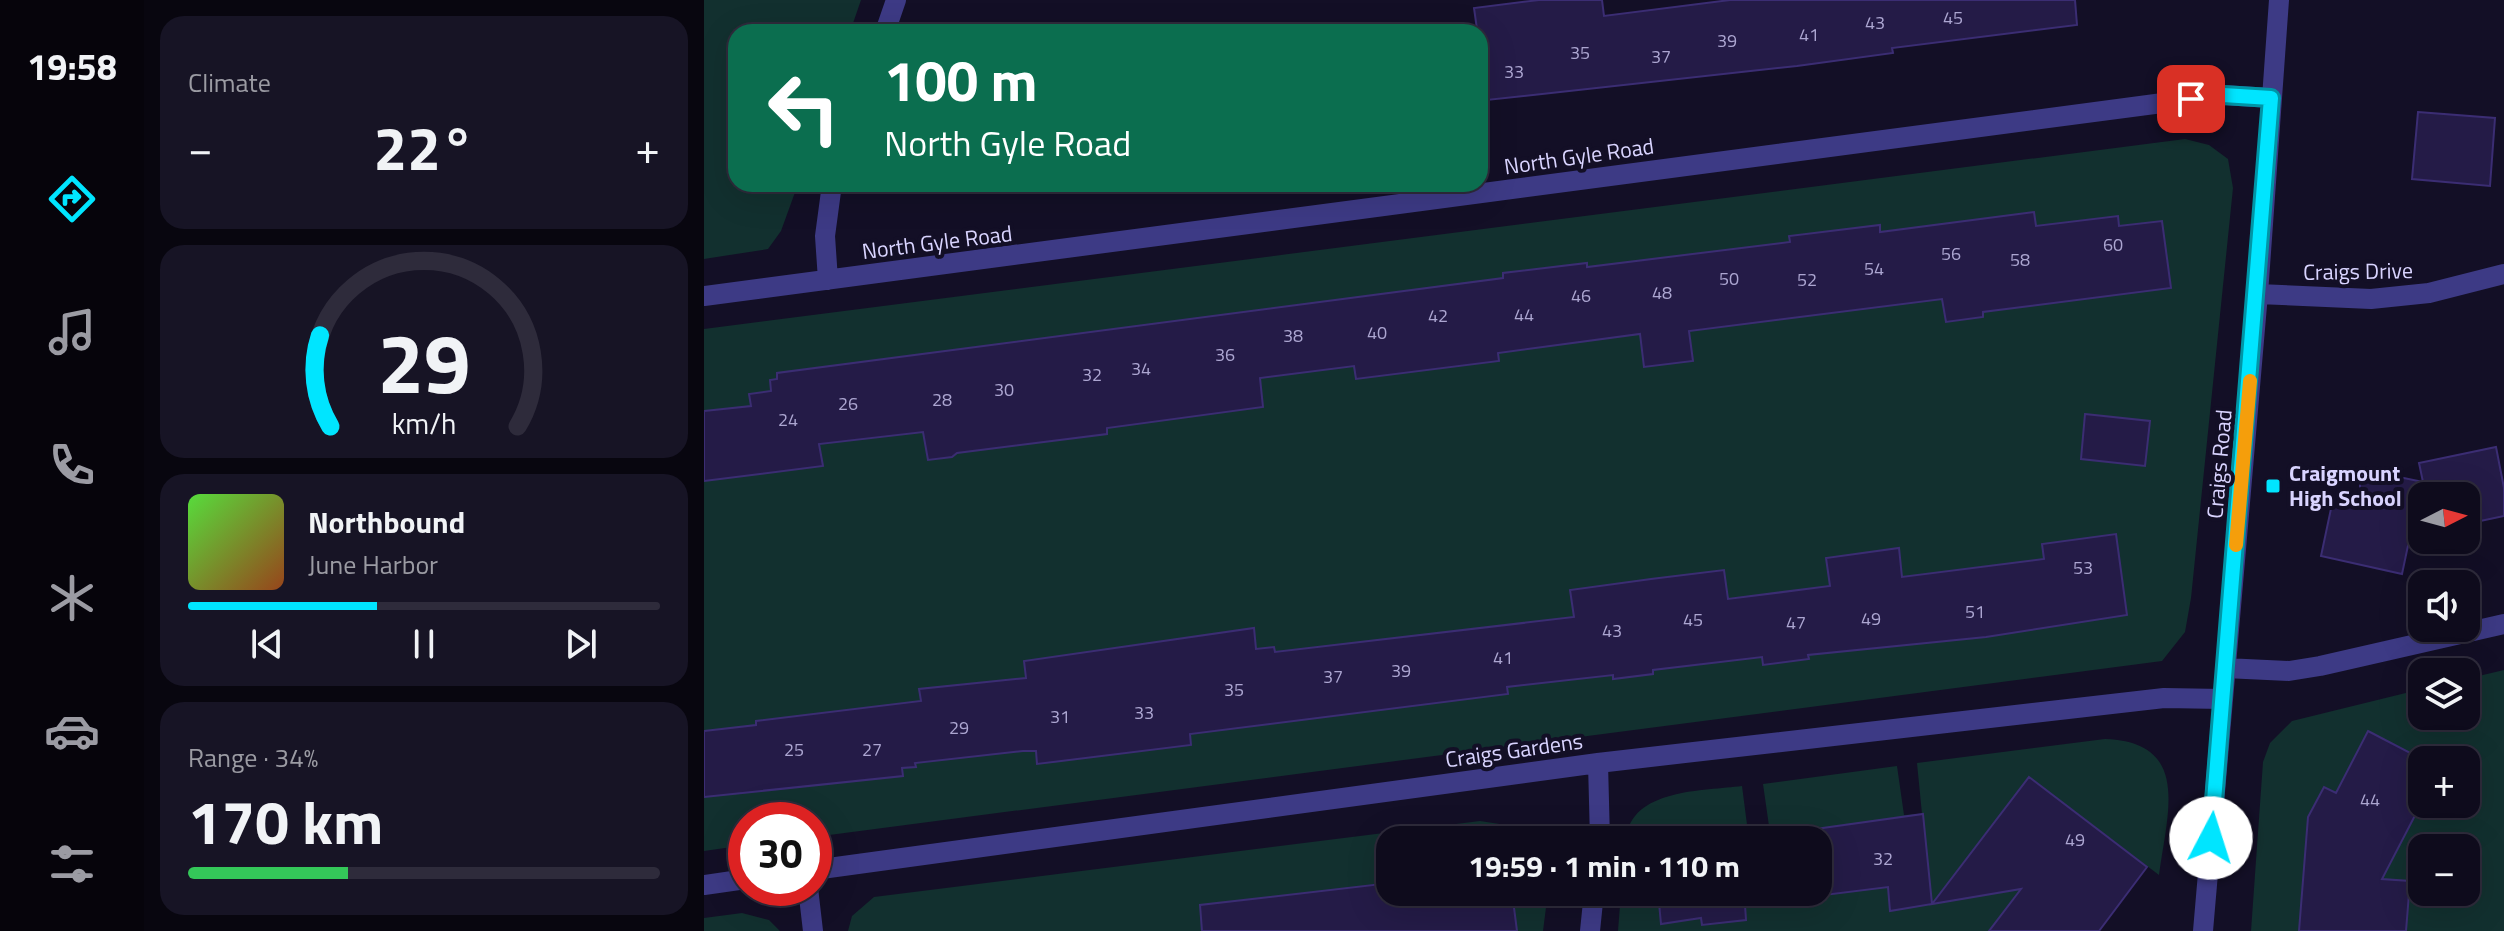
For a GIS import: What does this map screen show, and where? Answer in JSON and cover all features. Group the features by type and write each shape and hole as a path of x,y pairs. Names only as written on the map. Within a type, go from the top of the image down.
{"street":[{"path":"888,24 896,0"},
{"name":"Craigs Road","path":"2203,931 2258,294 2279,0"},
{"name":"North Gyle Road","path":"704,296 2223,95 2271,98"},
{"path":"828,280 825,236 831,192"},
{"name":"Craigs Drive","path":"2258,294 2371,299 2429,293 2504,274"},
{"path":"2225,668 2289,671 2504,624"},
{"name":"Craigs Gardens","path":"832,868 1598,763 2164,698 2223,699"},
{"path":"1598,763 1600,826"},
{"path":"704,885 728,882"},
{"path":"810,906 813,931"},
{"path":"1590,931 1593,906"}],"green space":[{"path":"704,0 861,0 853,24 728,24 728,192 795,192 781,231 768,249 704,259"},
{"path":"2185,139 2209,145 2228,159 2233,188 2191,598 2185,632 2162,661 832,835 832,802 728,802 728,848 704,851 704,329"},
{"path":"2504,670 2504,931 2251,931 2263,762 2270,743 2292,721 2408,692 2408,730 2480,730 2480,676"},
{"path":"2105,739 2133,743 2151,753 2162,767 2168,785 2159,875 2029,777 2003,811 2048,931 1618,931 1620,906 1832,906 1832,826 1769,826 1763,784 1897,766 1904,815 1922,814 1917,763"},
{"path":"1742,786 1747,826 1630,826 1641,810 1655,801 1690,792"},
{"path":"1480,821 1512,826 1440,826"},
{"path":"1376,834 1376,906 1546,906 1543,931 848,931 852,916 874,897"},
{"path":"742,913 769,920 780,931 704,931 704,918"}],"building":[{"path":"1539,0 1602,0 1604,16 1730,0 2075,0 2077,25 1892,48 1893,53 1797,66 1488,100 1488,24 1476,24 1474,8"},
{"path":"2418,112 2495,118 2490,186 2412,179"},
{"path":"2034,212 2036,226 2118,216 2119,226 2162,221 2171,288 1983,312 1983,317 1946,322 1942,299 1689,331 1693,361 1644,367 1640,334 1498,353 1499,361 1356,379 1354,366 1260,378 1263,407 1107,428 1107,434 957,453 952,457 928,460 923,432 819,444 823,466 704,481 704,411 751,406 749,394 771,391 770,380 777,379 777,373 1503,278 1503,273 1587,263 1587,267 1790,242 1789,236 1880,225 1880,232"},
{"path":"2085,414 2150,421 2145,466 2081,459"},
{"path":"2496,447 2504,488 2504,516 2480,521 2480,482 2423,482 2419,463"},
{"path":"2360,469 2423,482 2408,482 2408,546 2402,574 2321,556 2332,504 2360,500"},
{"path":"2116,534 2127,615 1986,637 1808,655 1809,659 1763,665 1762,657 1653,670 1653,674 1613,679 1613,675 1507,687 1508,694 1190,734 1191,745 1037,764 1036,751 1023,751 915,763 916,767 902,768 903,776 704,797 704,731 756,725 756,721 921,701 919,689 1026,678 1024,661 1254,628 1256,649 1274,647 1275,652 1574,617 1570,590 1724,570 1728,599 1830,586 1826,558 1899,548 1902,577 2044,559 2042,544"},
{"path":"2368,731 2408,752 2408,818 2414,818 2382,879 2408,881 2406,931 2299,931 2308,817 2324,787 2336,793"},
{"path":"2029,777 2147,867 2099,931 1989,931 2021,889 1932,904"},
{"path":"1923,814 1932,904 1890,911 1888,887 1832,894 1832,827"},
{"path":"1376,885 1376,906 1514,906 1517,931 1202,931 1200,905"},
{"path":"1659,906 1745,906 1746,920 1702,925 1701,918 1661,924"}],"slow traffic":[{"path":"2236,545 2250,381"}],"place":[{"name":"Craigmount High School","path":"2273,486"}],"route":[{"path":"2191,99 2223,95 2271,98 2258,294 2211,838"}]}
